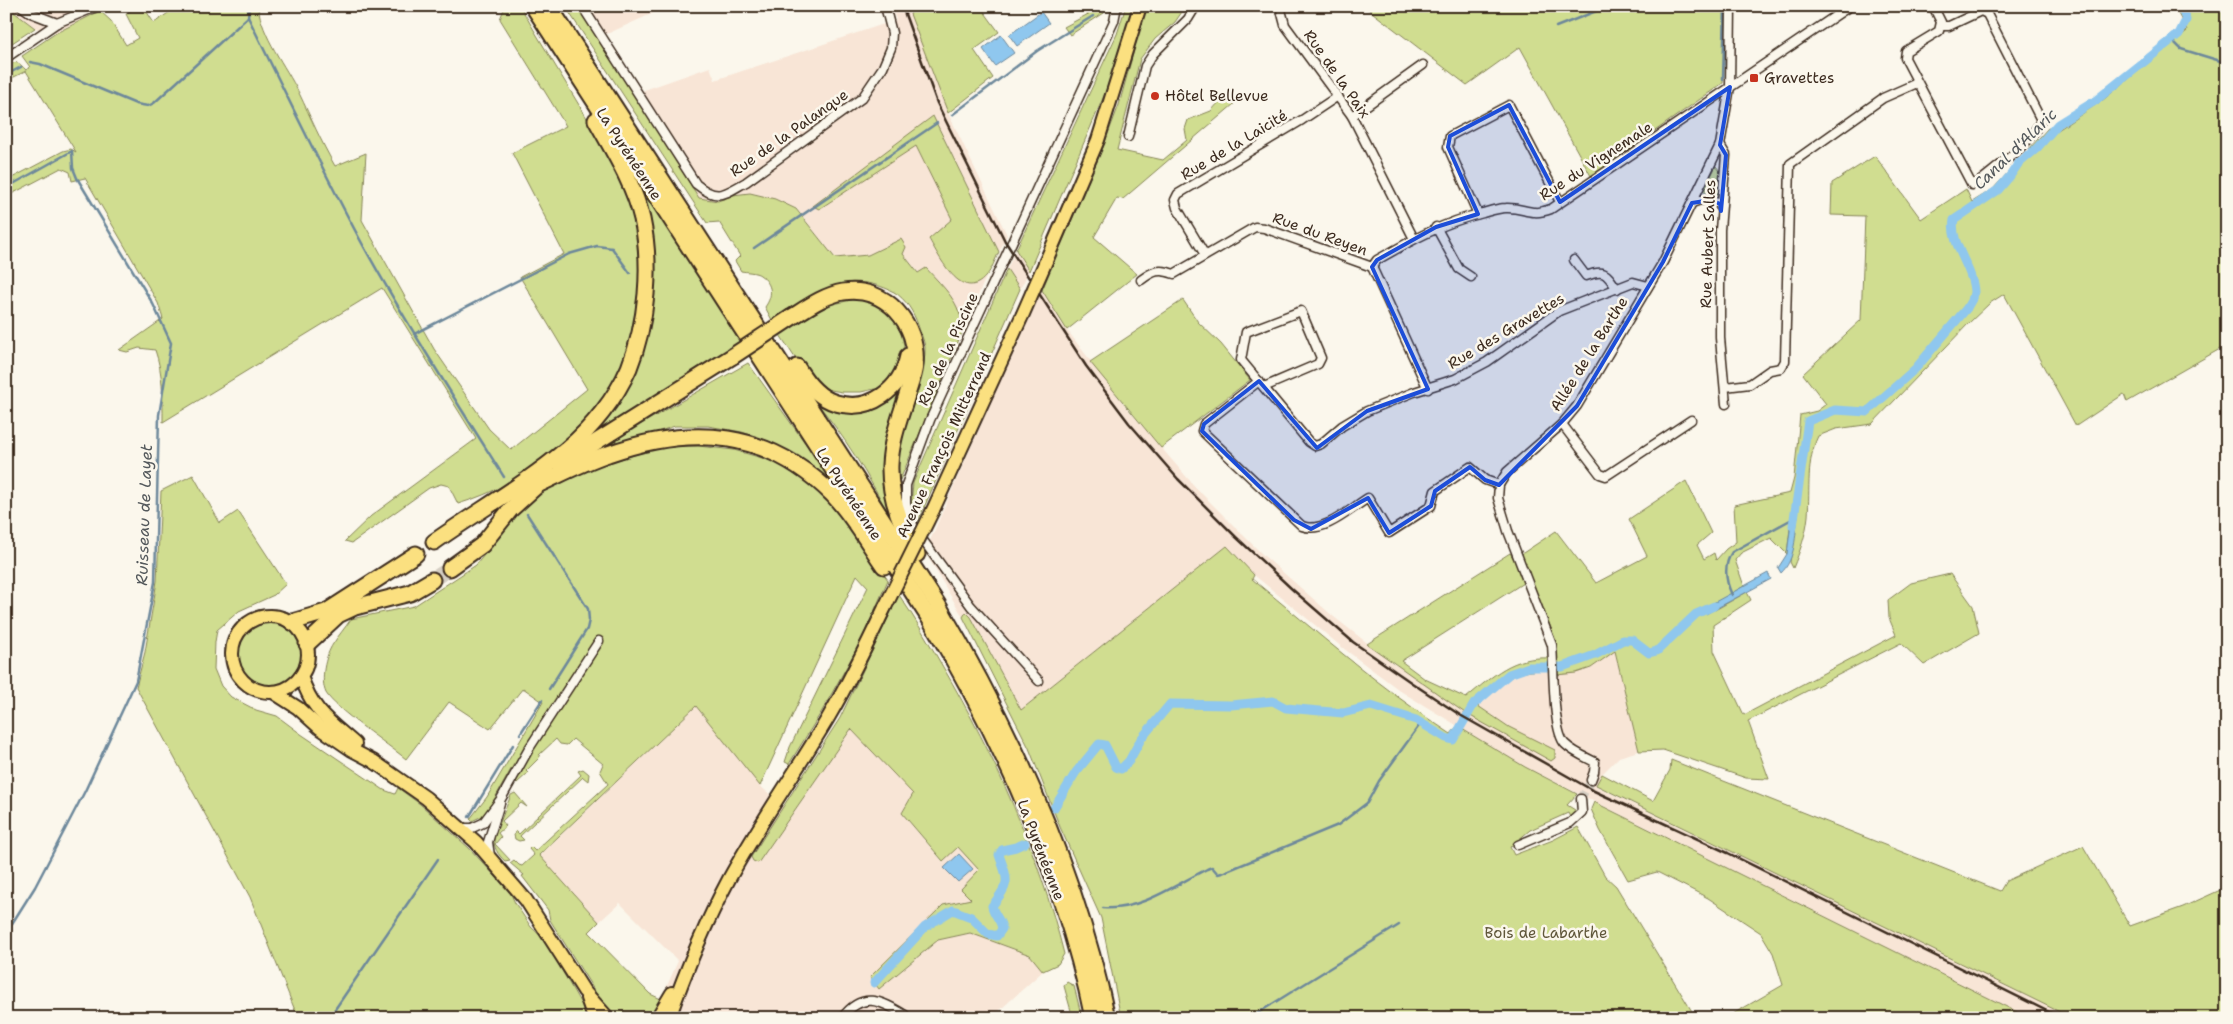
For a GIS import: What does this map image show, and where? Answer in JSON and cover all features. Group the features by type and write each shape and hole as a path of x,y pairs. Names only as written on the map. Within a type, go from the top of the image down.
{"highway":[{"name":"La Pyrénéenne","path":"533,6 913,592 968,685 995,737 1048,864 1072,936 1094,1018"},
{"name":"La Pyrénéenne","path":"549,6 938,605 1003,723 1041,808 1085,933 1107,1018"},
{"path":"450,568 482,545 534,481 587,429 610,400 629,368 641,328 646,286 646,242 642,218 617,157 573,79 571,64"},
{"path":"434,542 733,356 812,304 834,294 858,291 879,297 889,303 899,313 910,332 916,354 915,368 895,431 890,464 892,496 907,537 933,580 938,605"},
{"path":"749,312 764,321 807,382 820,395 836,403 856,405 886,395 901,377 906,366 910,332"},
{"path":"534,481 607,454 649,441 670,437 719,436 758,446 788,461 814,478 834,496 887,570 913,592"},
{"path":"292,622 326,612 416,554"},
{"path":"307,644 338,615 355,607 410,593 432,580"}],"main road":[{"name":"Avenue François Mitterrand","path":"657,1018 686,970 729,880 752,838 828,717 858,663 933,510 1022,316 1098,140 1139,6"},
{"path":"271,615 292,622 302,632 307,644 307,662 301,676 288,687 273,692 256,690 243,682 236,674 232,663 231,651 233,640 243,625 258,616 271,615"},
{"path":"301,676 310,701 321,714 373,761 426,798 462,828 490,856 526,900 584,991 608,1018"},
{"path":"273,692 298,708 320,728 352,750 373,761"},
{"name":"Avenue François Mitterrand","path":"669,1018 686,970"},
{"path":"584,991 594,1018"}],"street":[{"path":"21,6 31,13 57,23"},
{"path":"6,58 57,23 98,6"},
{"name":"Rue de la Palanque","path":"582,6 696,184 708,194 714,196 727,192 746,182 862,98 884,66 891,48 892,33 886,6"},
{"name":"Rue de la Piscine","path":"1039,681 971,606 914,528 906,504 906,485 930,420 1110,30 1118,6"},
{"path":"1128,137 1145,66 1153,54 1188,19 1196,6"},
{"name":"Rue de la Paix","path":"1280,6 1285,25 1352,116 1414,239"},
{"name":"Rue Aubert Salles","path":"1726,404 1720,338 1721,212 1726,155 1720,145 1730,87 1731,6"},
{"name":"Rue du Vignemale","path":"1372,267 1377,260 1436,227 1506,207 1528,213 1542,212 1560,202 1850,6"},
{"path":"1933,6 1942,26"},
{"path":"1981,11 1990,18 2042,120 2016,151 1978,184 1972,185 1905,58 1906,51 1939,31 1942,26 1949,26 1981,11"},
{"path":"1352,116 1423,65"},
{"path":"1725,388 1750,384 1770,370 1781,368 1785,361 1790,164 1883,98 1917,83"},
{"name":"Rue de la Laicité","path":"1205,255 1177,208 1175,200 1178,194 1302,120 1338,96"},
{"path":"1478,214 1448,147 1450,136 1509,105 1560,202"},
{"name":"Allée de la Barthe","path":"1499,484 1507,472 1562,424 1576,406 1662,262 1720,145"},
{"path":"1692,204 1702,199 1711,200 1720,204 1721,212"},
{"name":"Rue du Reyen","path":"1141,280 1152,272 1159,270 1174,274 1255,227 1264,228 1372,267 1428,389"},
{"path":"1436,227 1459,269 1471,277"},
{"path":"1574,260 1586,276 1598,271 1608,274 1617,289"},
{"name":"Rue des Gravettes","path":"1261,384 1315,446 1321,444 1342,426 1367,411 1414,392 1455,379 1487,362 1559,311 1633,282 1648,286"},
{"path":"1261,384 1241,360 1246,332 1299,310 1303,312 1321,358 1320,362 1261,384 1204,424 1202,431 1302,526 1311,529 1324,525 1368,498 1389,532 1431,506 1435,491 1470,467 1485,480 1499,484 1498,498 1508,531 1552,645 1554,659 1552,673 1559,730 1564,743 1595,762 1591,780"},
{"path":"1562,424 1594,467 1600,474 1606,476 1691,420"},
{"path":"462,828 472,828 483,823 501,799 530,747 599,641"},
{"path":"490,856 488,842 501,799"},
{"path":"1518,845 1572,822 1582,812 1581,799"},
{"path":"842,1018 855,1003 864,1001 886,1004 905,1015"}],"highlighted area":[{"path":"1730,87 1720,145 1726,155 1721,211 1720,204 1711,200 1692,203 1663,262 1577,406 1499,485 1485,480 1470,467 1435,491 1431,506 1389,533 1368,498 1311,529 1294,520 1202,431 1204,424 1259,381 1317,448 1367,411 1428,389 1372,267 1377,260 1436,227 1478,214 1448,147 1450,136 1509,105 1560,202"}],"shaded area":[{"path":"7,6 109,6 56,33 35,28"},
{"path":"577,6 669,6 598,38"},
{"path":"891,6 908,6 948,113 1007,235 999,252 933,116 819,209 916,145 953,220 929,240 974,285 986,277 963,330 962,319 927,268 919,273 903,254 881,250 868,255 835,258 797,209 775,199 750,193 733,195 718,201 699,198 633,94 710,67 715,80 896,20"},
{"path":"1016,250 1029,271 1020,289 1007,269"},
{"path":"1042,290 1067,330 1126,407 1197,489 1263,555 1334,617 1394,664 1509,727 1478,706 1498,686 1517,674 1530,670 1547,670 1557,675 1591,668 1615,651 1639,751 1619,757 1602,774 1596,786 2072,1018 2029,1018 1525,767 1402,692 1343,648 1254,575 1227,546 1021,710 971,617 966,613 963,617 925,552 1032,307"},
{"path":"696,706 760,786 784,806 751,857 758,863 851,729 913,794 902,813 942,861 958,847 980,870 971,899 888,960 870,977 879,989 938,940 970,933 1030,955 1043,971 991,1018 895,1018 886,1012 867,1010 859,1018 650,1018 655,1013 678,961 620,903 599,922 539,856"}],"green space":[{"path":"6,6 35,28 6,47"},
{"path":"137,6 143,6 154,23 178,6 258,6 269,40 299,93 335,166 366,153 362,220 434,349 489,429 511,450 587,389 520,277 564,254 512,153 566,126 500,19 504,9 503,6 520,6 614,164 627,192 638,232 640,253 639,283 628,349 610,388 576,432 556,451 533,468 509,483 484,495 458,504 449,486 441,484 429,488 352,543 345,541 371,516 476,439 382,288 163,422 161,376 155,350 139,348 127,352 119,350 163,319 158,303 85,178 72,181 70,172 61,168 6,197 6,181 63,151 71,149 76,152 26,71 6,81 6,66 17,63 26,70 30,67 22,56 56,33 100,11 111,21 126,45 138,38 126,14"},
{"path":"565,6 578,6 699,198 718,201 733,195 750,193 775,199 796,209 835,258 868,255 901,239 906,247 903,254 918,273 926,268 955,303 959,311 963,330 900,480 896,466 897,450 924,362 925,347 912,311 902,298 894,292 876,285 860,282 830,287 772,320 765,307 770,294 767,282 758,274 741,271 735,261 740,256 719,222 707,223"},
{"path":"917,6 980,6 999,32 974,50 993,78 948,113 910,14"},
{"path":"1095,6 1109,6 1104,13 1070,35 1064,27 1094,11"},
{"path":"1126,6 1132,6 1132,10 1112,77 1029,271 1016,250 1117,34"},
{"path":"1146,6 1186,6 1175,22 1155,39 1140,59 1117,150 1163,160 1187,140 1185,129 1188,120 1211,111 1220,101 1228,98 1234,104 1123,199 1117,198 1094,237 1137,274 1067,330 1042,290 1119,105"},
{"path":"1364,6 1726,6 1723,83 1591,176 1520,47 1467,85"},
{"path":"2174,6 2227,6 2227,345 2127,402 2124,394 2076,426 2004,294 1990,303 1969,323 1872,424 1836,429 1818,436 1810,465 1806,530 1793,568 1790,562 1798,515 1791,520 1787,554 1771,538 1741,553 1735,560 1744,586 1712,605 1715,610 1747,592 1751,600 1713,625 1714,651 1744,715 1896,635 1889,618 1888,600 1911,583 1950,574 1973,606 1979,633 1924,665 1901,643 1748,721 1769,779 1746,778 1663,750 1639,751 1615,651 1591,668 1576,673 1556,675 1556,641 1531,578 1401,661 1425,679 1466,698 1495,675 1514,664 1537,658 1550,658 1547,670 1524,672 1508,679 1478,706 1509,727 1555,750 1555,758 1551,761 1465,713 1367,644 1510,553 1514,559 1556,531 1596,583 1647,556 1629,519 1686,481 1711,533 1697,545 1704,559 1714,553 1716,560 1736,542 1734,505 1790,493 1794,478 1800,415 1817,411 1826,404 1803,374 1861,320 1865,216 1831,215 1832,183 1875,156 1921,219 1966,189 1972,202 1993,189 2048,128 2058,130 2103,100 2187,31"},
{"path":"933,116 999,252 988,274 977,283 968,285 960,282 952,275 929,239 952,219 916,146 819,209 813,206"},
{"path":"1716,166 1720,171 1719,196 1703,192"},
{"path":"634,174 740,342 634,410 594,433 644,326"},
{"path":"1007,269 1020,289 918,521 912,508 913,483"},
{"path":"851,300 867,301 883,308 894,320 901,333 904,345 903,360 890,382 879,388 861,392 842,392 820,388 805,373 780,335 825,306"},
{"path":"1183,300 1198,322 1221,344 1250,380 1161,448 1090,362"},
{"path":"748,363 833,482 829,486 771,442 742,432 708,426 675,426 602,450 601,447"},
{"path":"894,393 901,397 892,516 890,517 855,456 814,399 827,404"},
{"path":"698,446 734,450 776,462 816,489 844,518 888,580 861,641 822,711 789,764 785,762 790,747 868,587 857,575 760,786 696,706 539,855 599,922 589,932 650,994 661,999 650,1018 618,1018 606,1009 550,920 548,910 522,876 524,875 510,863 514,860 522,866 534,855 529,849 531,847 535,851 608,784 600,771 603,764 573,739 567,745 560,744 556,739 539,755 540,757 526,771 528,773 517,783 515,781 519,766 514,764 486,814 482,818 480,817 472,821 470,819 487,797 543,702 523,688 490,729 449,702 406,759 331,700 324,688 324,668 330,649 351,619 414,606 476,565 515,516 541,492 594,467 661,447"},
{"path":"193,475 220,523 238,511 286,584 274,595 239,611 217,630 214,669 221,686 231,697 256,710 277,716 384,790 395,794 398,788 420,804 469,848 510,892 531,927 544,939 589,1018 516,1018 513,1015 509,1018 298,1018 250,897 136,687 145,652 157,581 161,491"},
{"name":"Bois de Labarthe","path":"1227,546 1254,575 1252,579 1399,698 1451,734 1457,726 1525,767 1577,794 1567,805 1575,810 1572,821 1568,813 1530,830 1510,847 1514,855 1553,840 1578,827 1605,876 1616,886 1696,1018 1121,1018 1101,918 1060,827 1029,748 963,617 966,612 971,617 1021,710"},
{"path":"899,595 943,667 980,735 1014,806 1042,879 1064,954 1058,964 1043,971 1030,955 970,933 938,940 879,989 870,977 943,905 971,899 961,889 979,870 958,847 943,861 902,813 913,794 851,729 758,863 753,861 751,857 840,718"},
{"path":"270,623 282,626 292,632 298,642 301,654 298,666 292,676 282,682 270,685 258,682 248,676 242,666 239,654 242,642 248,632 258,626"},
{"path":"1671,760 2000,891 2006,881 2083,846 2130,926 2183,907 2227,887 2227,1018 2072,1018 1596,785 1602,774 1653,801 1670,770"},
{"path":"583,769 589,774 588,781 583,777 520,836 524,840 519,841 515,839 516,831 519,834 581,775 578,771"},
{"path":"515,793 527,807 521,803 502,821 506,826 498,833 501,837 495,844 510,860 505,861 496,851 494,844 494,837 511,795"},
{"path":"1594,802 2029,1018 1726,1018 1783,985 1773,953 1761,933 1708,898 1657,872 1628,880 1600,830 1591,809"},
{"path":"1067,982 1074,986 1082,1018 1073,1018 1064,986"}],"water":[{"path":"1041,12 1049,23 1017,46 1009,35"},
{"path":"1001,35 1014,53 995,66 983,49"},
{"path":"1792,515 1798,515 1794,546 1790,561 1781,573 1778,568 1787,554"},
{"path":"1768,573 1771,579 1706,614 1704,608"},
{"path":"959,854 973,869 958,882 944,868"}],"waterway":[{"name":"Ruisseau de Layet","path":"248,17 249,6"},
{"path":"1556,27 1609,6"},
{"path":"1723,79 1725,6"},
{"name":"Canal d'Alaric","path":"1793,526 1808,421 1835,410 1867,412 1916,368 1967,308 1972,299 1974,293 1973,284 1955,238 1954,220 1998,190 2018,164 2037,148 2058,124 2095,101 2179,34 2186,20 2181,6"},
{"path":"952,115 1037,51 1093,16"},
{"path":"248,17 319,162 364,247 450,392 504,477"},
{"name":"Ruisseau de Layet","path":"30,62 40,64 136,104 148,106 154,103 248,17"},
{"name":"Canal d'Alaric","path":"2172,40 2181,49 2227,63"},
{"path":"6,75 21,67"},
{"path":"754,248 937,123"},
{"name":"Ruisseau de Layet","path":"6,188 72,151 73,168 77,178 153,304 171,343 159,415 155,582 136,681 85,791 35,887 6,933"},
{"path":"414,334 569,254 597,246 612,248 630,273"},
{"path":"527,514 588,609 589,620 587,629 549,689"},
{"name":"Canal d'Alaric","path":"1732,595 1726,573 1727,563 1732,552 1792,519"},
{"name":"Canal d'Alaric","path":"1054,808 1076,772 1099,744 1105,745 1116,767 1121,769 1129,761 1141,739 1170,704 1231,705 1273,701 1286,708 1343,713 1371,706 1416,720 1446,738 1453,740 1474,704 1509,674 1529,667 1562,667 1595,655 1623,640 1632,640 1649,653 1657,651 1696,614 1714,606"},
{"path":"520,734 542,700"},
{"path":"1103,908 1117,908 1144,901 1212,867 1218,874 1222,873 1338,825 1367,803 1379,781 1421,723"},
{"path":"469,817 513,745"},
{"name":"Canal d'Alaric","path":"874,983 925,927 953,910 971,917 988,934 997,936 1002,929 992,906 1005,887 1006,882 1005,871 999,855 1002,850 1025,843"},
{"path":"329,1018 438,859"},
{"path":"1253,1016 1399,925"}],"tunnel":[{"path":"432,580 450,568"},
{"path":"1581,799 1591,780"}],"railway":[{"path":"902,6 937,103 1005,241 1086,366 1129,423 1178,479 1293,590 1353,642 1412,683 1460,715 1592,790 1728,853 2061,1018"}],"place":[{"name":"Gravettes","path":"1754,78"},
{"name":"Hôtel Bellevue","path":"1155,96"}]}
